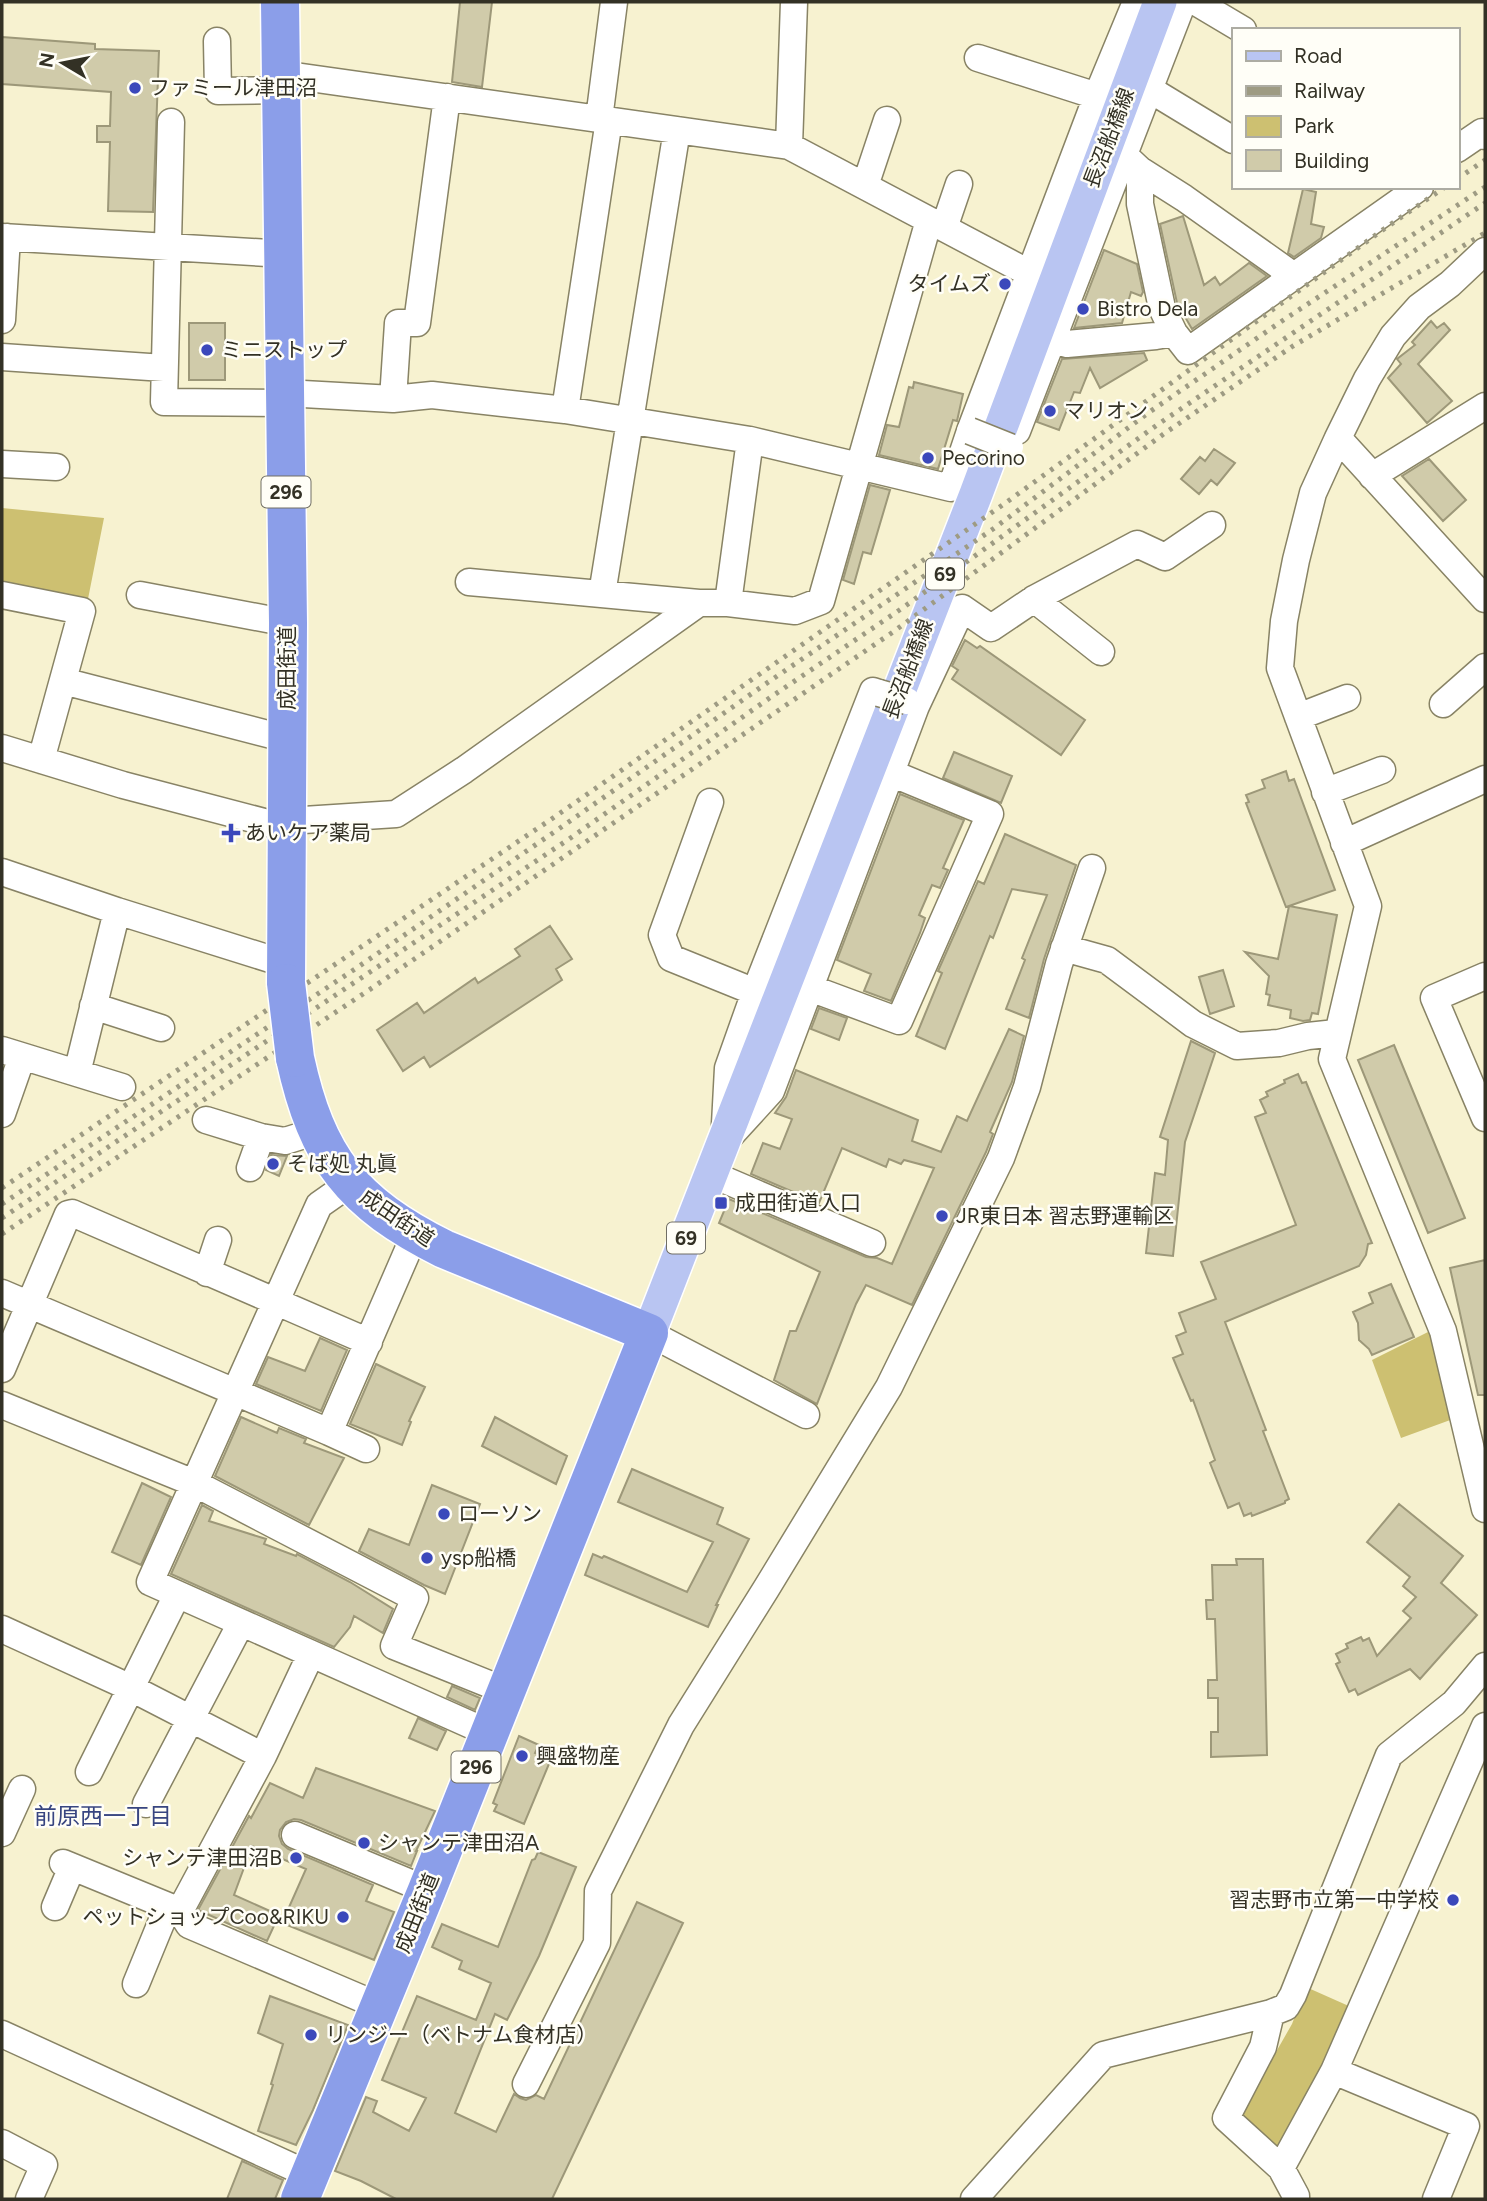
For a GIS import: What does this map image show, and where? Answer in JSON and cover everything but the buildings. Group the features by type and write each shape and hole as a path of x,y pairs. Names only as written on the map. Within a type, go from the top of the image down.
{"highway":[{"name":"成田街道","path":"280,2 288,623 286,973 295,1058 303,1096 330,1157 349,1184 379,1211 444,1249 649,1333 427,1890 305,2187"}],"main road":[{"name":"長沼船橋線","path":"649,1333 976,494 1160,2"}],"street":[{"path":"565,410 604,119 614,2"},
{"path":"789,146 794,2"},
{"path":"171,122 164,402 285,398 393,399 432,395 565,410 750,440 951,488 1097,96 1136,2"},
{"path":"970,431 1010,447 1053,340 1132,163 1149,89 1183,2"},
{"path":"1196,2 1240,28"},
{"path":"216,41 218,91 281,82 447,97 789,146 1030,273"},
{"path":"978,58 1097,96"},
{"path":"1149,89 1232,139"},
{"path":"393,399 398,323 417,323 447,97"},
{"path":"865,186 886,120"},
{"path":"602,594 677,130"},
{"path":"1459,148 1482,132 1485,136"},
{"path":"1132,163 1294,276"},
{"path":"1132,163 1162,308 1174,333 1188,351 1417,189"},
{"path":"469,582 795,611 821,601 860,465 937,224 959,184"},
{"path":"2,320 5,237 285,254"},
{"path":"1485,251 1450,284 1419,307 1393,336 1367,379 1314,493 1296,560 1284,621 1280,668 1368,906 1332,1059 1443,1331 1485,1509"},
{"path":"1053,340 1067,344 1174,333"},
{"path":"2,357 164,368"},
{"path":"1372,477 1485,406"},
{"path":"1338,438 1485,599"},
{"path":"728,603 750,440"},
{"path":"2,464 56,467"},
{"path":"724,1144 771,1091 891,773 911,704 937,661 962,608 991,628 1034,599 1137,544 1165,557 1212,525"},
{"path":"2,595 82,611 41,760"},
{"path":"140,595 288,623"},
{"path":"1034,599 1101,652"},
{"path":"2,748 123,785 287,825 396,814 464,770 699,603"},
{"path":"1443,704 1485,667"},
{"path":"63,681 287,738"},
{"path":"724,1144 728,1068 873,691 911,704"},
{"path":"1298,717 1347,698"},
{"path":"1325,792 1382,770"},
{"path":"810,988 899,1021 990,814 891,773"},
{"path":"1344,843 1485,779"},
{"path":"710,802 662,935 671,958 755,992"},
{"path":"526,2084 597,1943 598,1891 681,1725 889,1387 1001,1158 1027,1087 1064,948 1091,868"},
{"path":"2,872 286,973"},
{"path":"78,1073 117,911"},
{"path":"1064,948 1107,960 1194,1024 1237,1046 1279,1044 1308,1036 1336,1033"},
{"path":"1485,976 1434,998 1485,1118"},
{"path":"93,1006 160,1028"},
{"path":"2,1114 12,1054 122,1087"},
{"path":"206,1120 261,1137 285,1141 317,1131"},
{"path":"250,1168 261,1137"},
{"path":"711,1174 872,1243"},
{"path":"349,1184 318,1205 150,1582 489,1733"},
{"path":"2,1369 68,1214 72,1213 369,1342"},
{"path":"329,1433 415,1234"},
{"path":"207,1273 218,1240"},
{"path":"2,1293 366,1449"},
{"path":"649,1333 806,1415"},
{"path":"2,1405 194,1483 415,1598 383,1642 506,1691"},
{"path":"89,1772 177,1595"},
{"path":"146,1804 241,1623"},
{"path":"2,1629 131,1688 263,1756"},
{"path":"136,1984 174,1909 263,1756 312,1654"},
{"path":"974,2199 1103,2055 1286,2007 1389,1755 1454,1703 1485,1667"},
{"path":"1280,2168 1334,2071 1485,1726"},
{"path":"2,1833 22,1789"},
{"path":"295,1835 427,1890"},
{"path":"55,1907 67,1865 174,1909 188,1925 379,2006"},
{"path":"1271,2013 1263,2047 1226,2118 1280,2168 1296,2199"},
{"path":"2,2034 305,2187"},
{"path":"1334,2071 1466,2126 1436,2199"},
{"path":"2,2143 44,2165 29,2199"}],"green space":[{"path":"2,508 104,518 87,604 2,588"},
{"path":"1430,1331 1453,1419 1401,1438 1372,1360"},
{"path":"1306,1987 1351,2007 1282,2152 1240,2115 1292,2024"}],"railway":[{"path":"1459,178 1485,160"},
{"path":"2,1204 355,969 993,529 1148,413 1485,187"},
{"path":"2,1188 553,818 1004,504 1442,189"},
{"path":"2,1218 569,839 901,609 1157,425 1485,203"},
{"path":"2,1234 369,990 893,632 1165,433 1293,346 1485,233"}],"place":[{"name":"ファミール津田沼","path":"135,88"},
{"name":"タイムズ","path":"1005,284"},
{"name":"Bistro Dela","path":"1083,309"},
{"name":"ミニストップ","path":"207,350"},
{"name":"マリオン","path":"1050,411"},
{"name":"Pecorino","path":"928,458"},
{"name":"あいケア薬局","path":"231,833"},
{"name":"そば処 丸眞","path":"273,1164"},
{"name":"成田街道入口","path":"721,1203"},
{"name":"JR東日本 習志野運輸区","path":"942,1216"},
{"name":"ローソン","path":"444,1514"},
{"name":"ysp船橋","path":"427,1558"},
{"name":"興盛物産","path":"522,1756"},
{"name":"シャンテ津田沼A","path":"364,1843"},
{"name":"シャンテ津田沼B","path":"296,1858"},
{"name":"習志野市立第一中学校","path":"1453,1900"},
{"name":"ペットショップCoo&RIKU","path":"343,1917"},
{"name":"リンジー（ベトナム食材店）","path":"311,2035"}],"district":[{"name":"前原西一丁目","path":"103,1816"}]}
